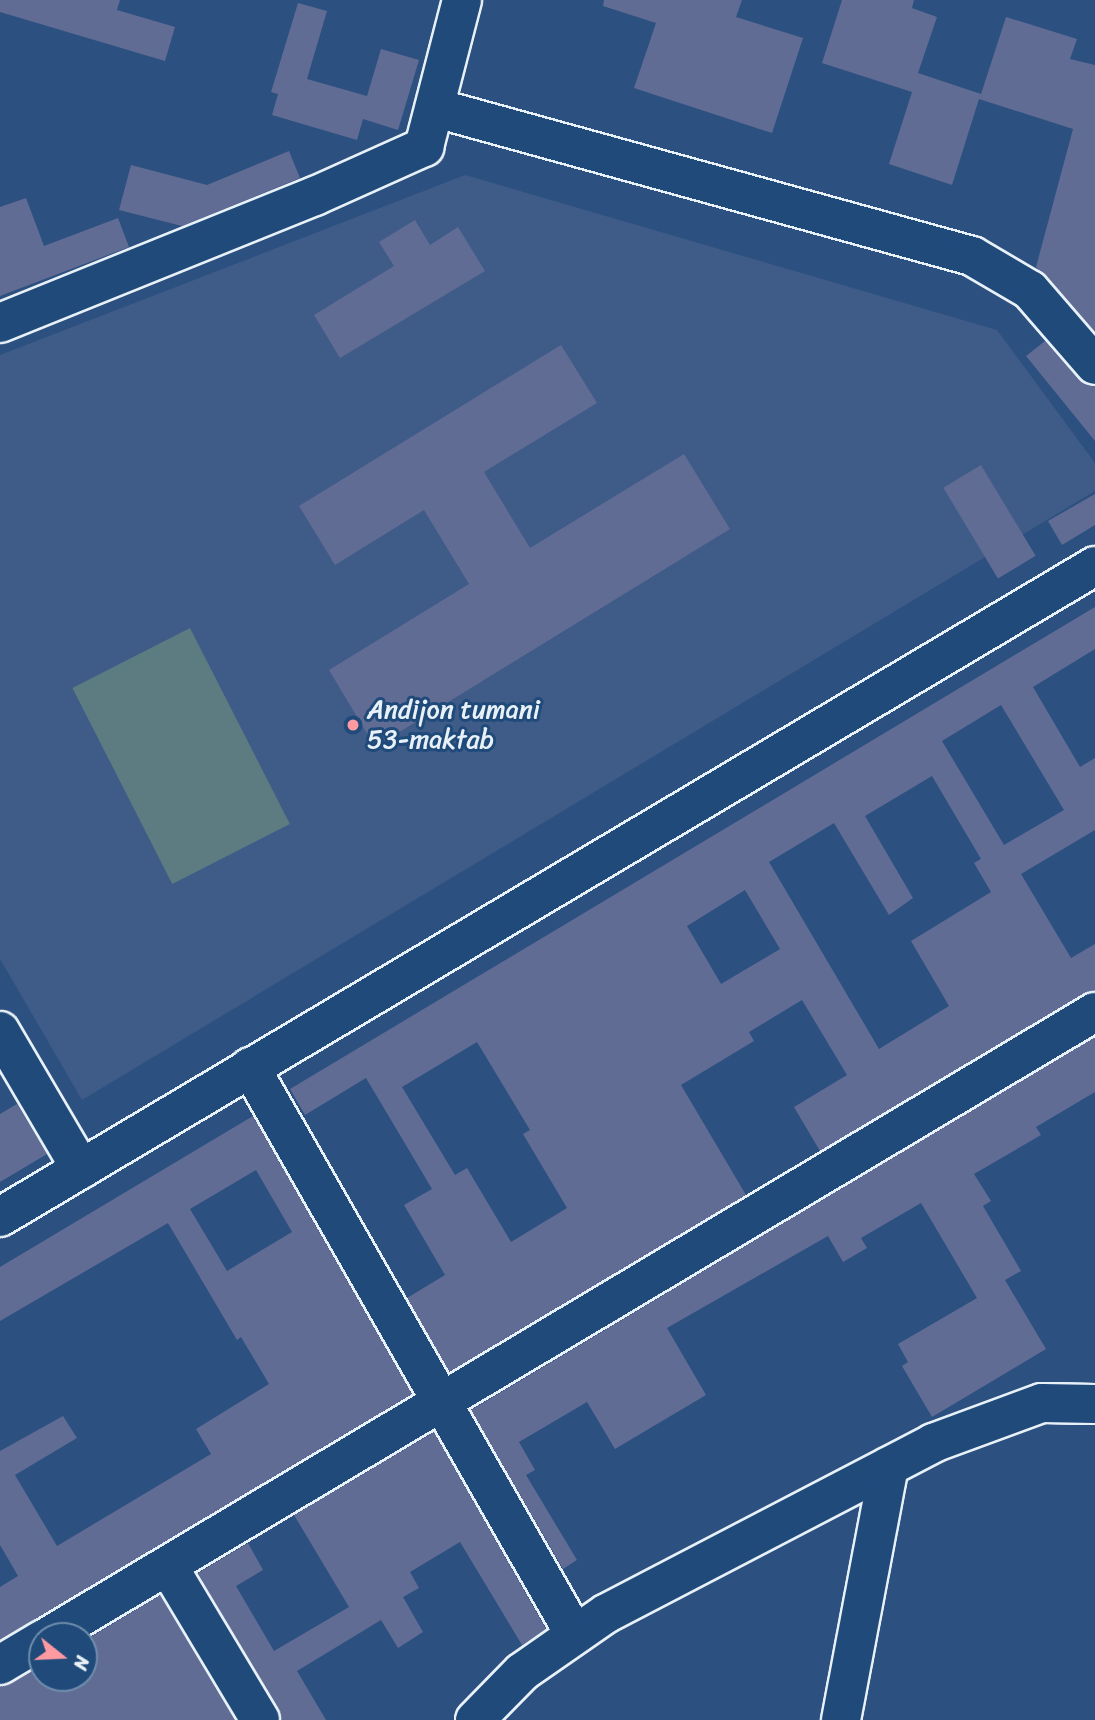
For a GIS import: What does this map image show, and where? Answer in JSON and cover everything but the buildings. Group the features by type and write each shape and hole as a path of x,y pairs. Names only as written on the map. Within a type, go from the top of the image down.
{"street":[{"path":"0,323 315,196 424,147 462,0"},
{"path":"436,108 972,256 1030,289 1095,365"},
{"path":"0,1217 1095,566"},
{"path":"73,1622 445,1404 1095,1012"},
{"path":"0,1031 81,1169"},
{"path":"250,1067 575,1635"},
{"path":"475,1720 522,1672 607,1613 933,1443 1042,1403 1095,1404"},
{"path":"841,1720 889,1467"},
{"path":"168,1566 260,1720"},
{"path":"0,1665 28,1648"}],"shaded area":[{"name":"Andijon tumani 53-maktab","path":"465,175 997,330 1095,463 1095,491 82,1100 0,959 0,355"}],"green space":[{"path":"190,628 290,824 172,884 72,688"}],"place":[{"name":"Andijon tumani 53-maktab","path":"353,725"}]}
